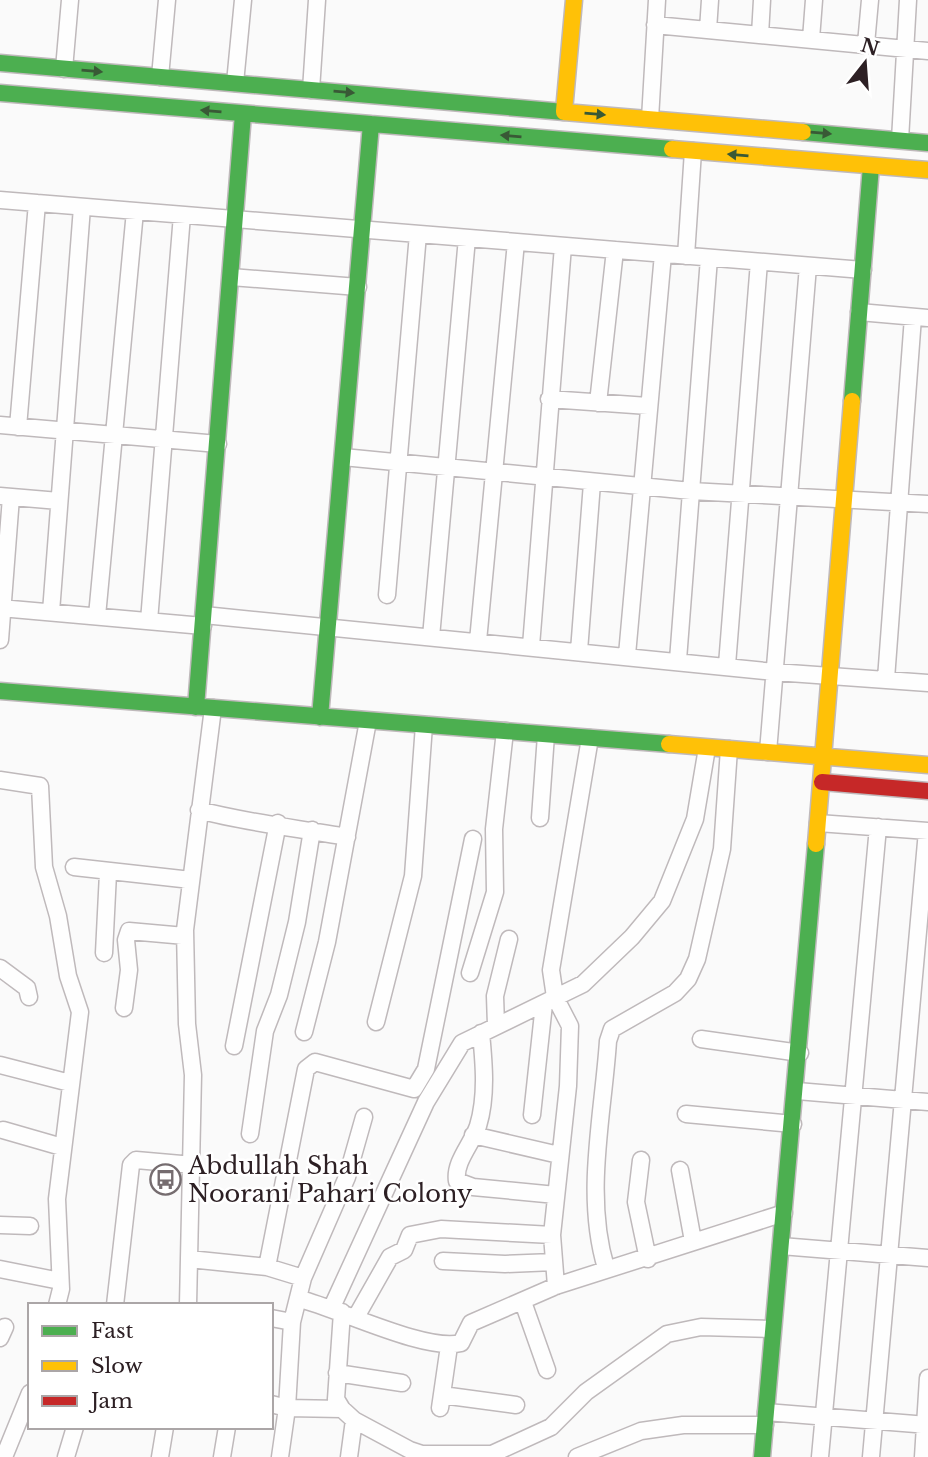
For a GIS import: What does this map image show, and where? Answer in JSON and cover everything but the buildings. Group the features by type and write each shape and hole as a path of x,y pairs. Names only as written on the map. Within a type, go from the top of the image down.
{"street":[{"path":"64,69 70,0"},
{"path":"159,77 167,0"},
{"path":"236,83 243,0"},
{"path":"311,90 317,0"},
{"path":"564,111 574,0"},
{"path":"650,119 657,0"},
{"path":"708,30 710,0"},
{"path":"760,35 762,0"},
{"path":"811,39 814,0"},
{"path":"866,44 870,0"},
{"path":"900,140 908,0"},
{"path":"655,25 928,51"},
{"path":"0,63 928,143"},
{"path":"0,93 928,170"},
{"path":"196,707 243,114"},
{"path":"320,717 371,124"},
{"path":"685,256 693,151"},
{"path":"762,1457 772,1329 797,1091 871,166"},
{"path":"0,200 863,270"},
{"path":"18,428 37,203"},
{"path":"51,612 82,207"},
{"path":"97,616 135,211"},
{"path":"149,621 181,215"},
{"path":"387,595 418,234"},
{"path":"431,637 467,238"},
{"path":"478,641 516,242"},
{"path":"531,646 542,476 563,246"},
{"path":"598,403 615,250"},
{"path":"627,656 663,254"},
{"path":"678,660 709,258"},
{"path":"727,665 760,262"},
{"path":"768,752 808,266"},
{"path":"231,277 358,287"},
{"path":"859,312 921,318 898,502 886,679"},
{"path":"549,399 648,406"},
{"path":"0,425 218,444"},
{"path":"343,457 691,491 928,504"},
{"path":"579,651 592,482"},
{"path":"0,640 6,497 60,501"},
{"path":"2,608 149,621 329,627 678,660 775,672 928,683"},
{"path":"0,691 928,765"},
{"path":"193,1303 189,1259 194,1164 193,1075 187,1024 185,936 213,708"},
{"path":"304,1032 327,942 368,721"},
{"path":"376,1022 413,876 424,725"},
{"path":"470,973 495,892 494,829 505,731"},
{"path":"540,818 546,735"},
{"path":"533,1115 550,1000 551,970 590,738"},
{"path":"707,748 695,819 662,901 632,937 583,984 462,1043 426,1102 343,1312 336,1399 348,1414 410,1450 429,1455 492,1454 541,1434 586,1392 667,1334 701,1327 772,1329"},
{"path":"606,1268 597,1237 596,1171 608,1041 612,1029 675,993 688,979 697,959 722,849 729,749"},
{"path":"0,780 40,786 44,867 58,916 68,976 80,1012 57,1199 60,1281 57,1303"},
{"path":"821,782 928,791"},
{"path":"199,810 233,820 278,823 346,837"},
{"path":"234,1046 278,823"},
{"path":"818,823 927,831 871,1457"},
{"path":"820,1457 878,827"},
{"path":"250,1134 265,1031 279,995 297,922 312,830"},
{"path":"267,1267 306,1069 315,1062 414,1089 426,1069 473,839"},
{"path":"74,867 108,873 191,880"},
{"path":"104,953 108,873"},
{"path":"124,1008 129,970 126,940 129,931 185,936"},
{"path":"509,939 489,1029 484,1081 474,1135 456,1172 457,1181 473,1187 556,1195"},
{"path":"0,968 27,988 29,997"},
{"path":"550,1000 570,1026 568,1086 552,1235 556,1286"},
{"path":"701,1039 800,1053"},
{"path":"0,1066 70,1083"},
{"path":"797,1091 928,1102"},
{"path":"686,1114 793,1124"},
{"path":"280,1457 279,1406 292,1322 300,1299 303,1278 346,1177 364,1117"},
{"path":"4,1130 62,1147"},
{"path":"474,1135 559,1155"},
{"path":"115,1303 131,1165 136,1160 194,1164"},
{"path":"641,1160 636,1202 648,1259"},
{"path":"680,1170 693,1241"},
{"path":"300,1299 343,1312 394,1333 449,1346 461,1343 471,1323 556,1286 606,1268 648,1259 693,1241 784,1213"},
{"path":"0,1225 30,1226"},
{"path":"343,1312 390,1257 404,1250 410,1235 441,1229 552,1235"},
{"path":"781,1246 928,1258"},
{"path":"189,1259 267,1267 303,1278"},
{"path":"443,1261 505,1264 554,1262"},
{"path":"0,1269 60,1281"},
{"path":"523,1302 547,1370"},
{"path":"273,1318 292,1322"},
{"path":"449,1346 441,1401 516,1405"},
{"path":"337,1373 402,1383"},
{"path":"923,1457 928,1378"},
{"path":"4,1457 28,1398"},
{"path":"279,1406 348,1414"},
{"path":"348,1414 349,1457"},
{"path":"577,1457 641,1431 683,1425 825,1416 926,1425"},
{"path":"66,1457 74,1429"},
{"path":"160,1457 162,1429"},
{"path":"222,1457 227,1429"}],"traffic: fast":[{"path":"0,63 564,112"},
{"path":"0,93 672,149"},
{"path":"196,707 243,114"},
{"path":"320,717 371,124"},
{"path":"803,132 928,143"},
{"path":"852,401 871,166"},
{"path":"0,691 669,744"},
{"path":"762,1457 816,844"}],"traffic: slow":[{"path":"564,111 574,0"},
{"path":"564,112 803,132"},
{"path":"672,149 928,170"},
{"path":"816,844 852,401"},
{"path":"669,744 928,765"}],"traffic: jam":[{"path":"822,782 928,791"}],"place":[{"name":"Abdullah Shah Noorani Pahari Colony","path":"165,1179"}]}
